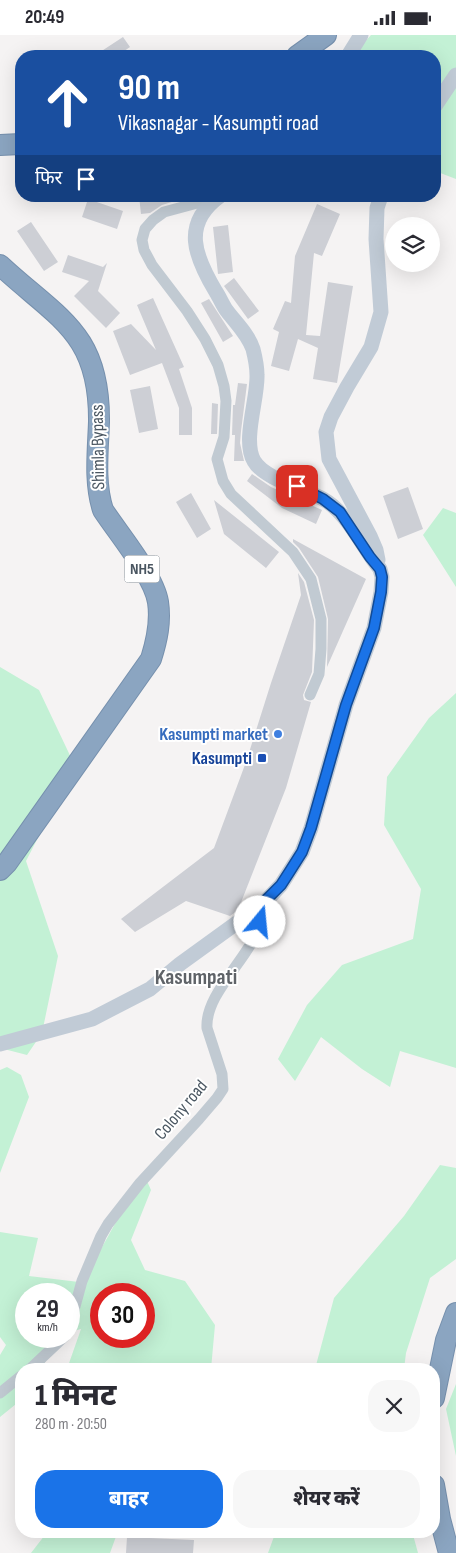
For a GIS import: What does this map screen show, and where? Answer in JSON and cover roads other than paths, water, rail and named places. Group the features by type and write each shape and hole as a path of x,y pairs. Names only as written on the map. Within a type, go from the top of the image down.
{"highway":[{"path":"305,50 326,35"},
{"path":"0,145 15,144"},
{"name":"Shimla Bypass","path":"0,265 66,321 84,347 90,360 95,376 99,419 99,497 108,517 151,582 158,601 159,618 158,636 151,659 7,863 0,870"},
{"path":"440,1369 446,1340 456,1313"},
{"path":"440,1519 449,1553"}],"street":[{"path":"352,50 361,35"},
{"path":"441,97 456,75"},
{"path":"201,202 164,212 153,220 145,229 142,239 144,250 152,265 187,311 205,339 218,365 226,401 224,437 217,459 223,481 230,494 293,552 312,579 321,619 321,649 318,674 310,695"},
{"path":"214,202 200,216 196,225 194,239 199,261 204,272 227,311 237,322 252,347 257,376 250,448 254,461 261,470 332,504 340,512 380,569"},
{"path":"0,1044 92,1019 150,989 180,964 263,903 281,885 302,852 346,705 374,628 381,592 382,577 376,550 329,459 326,432 347,387 371,347 381,312 376,239 377,208 379,202"},
{"name":"Colony road","path":"80,1288 108,1224 140,1183 199,1119 217,1098 222,1089 222,1073 206,1020 214,1000 253,939 260,922 263,903"},
{"path":"36,1363 52,1348"},
{"path":"0,1393 15,1381"}],"place":[{"name":"Kasumpti market","path":"278,734"},
{"name":"Kasumpti","path":"262,758"}],"district":[{"name":"Kasumpati","path":"196,977"}]}
